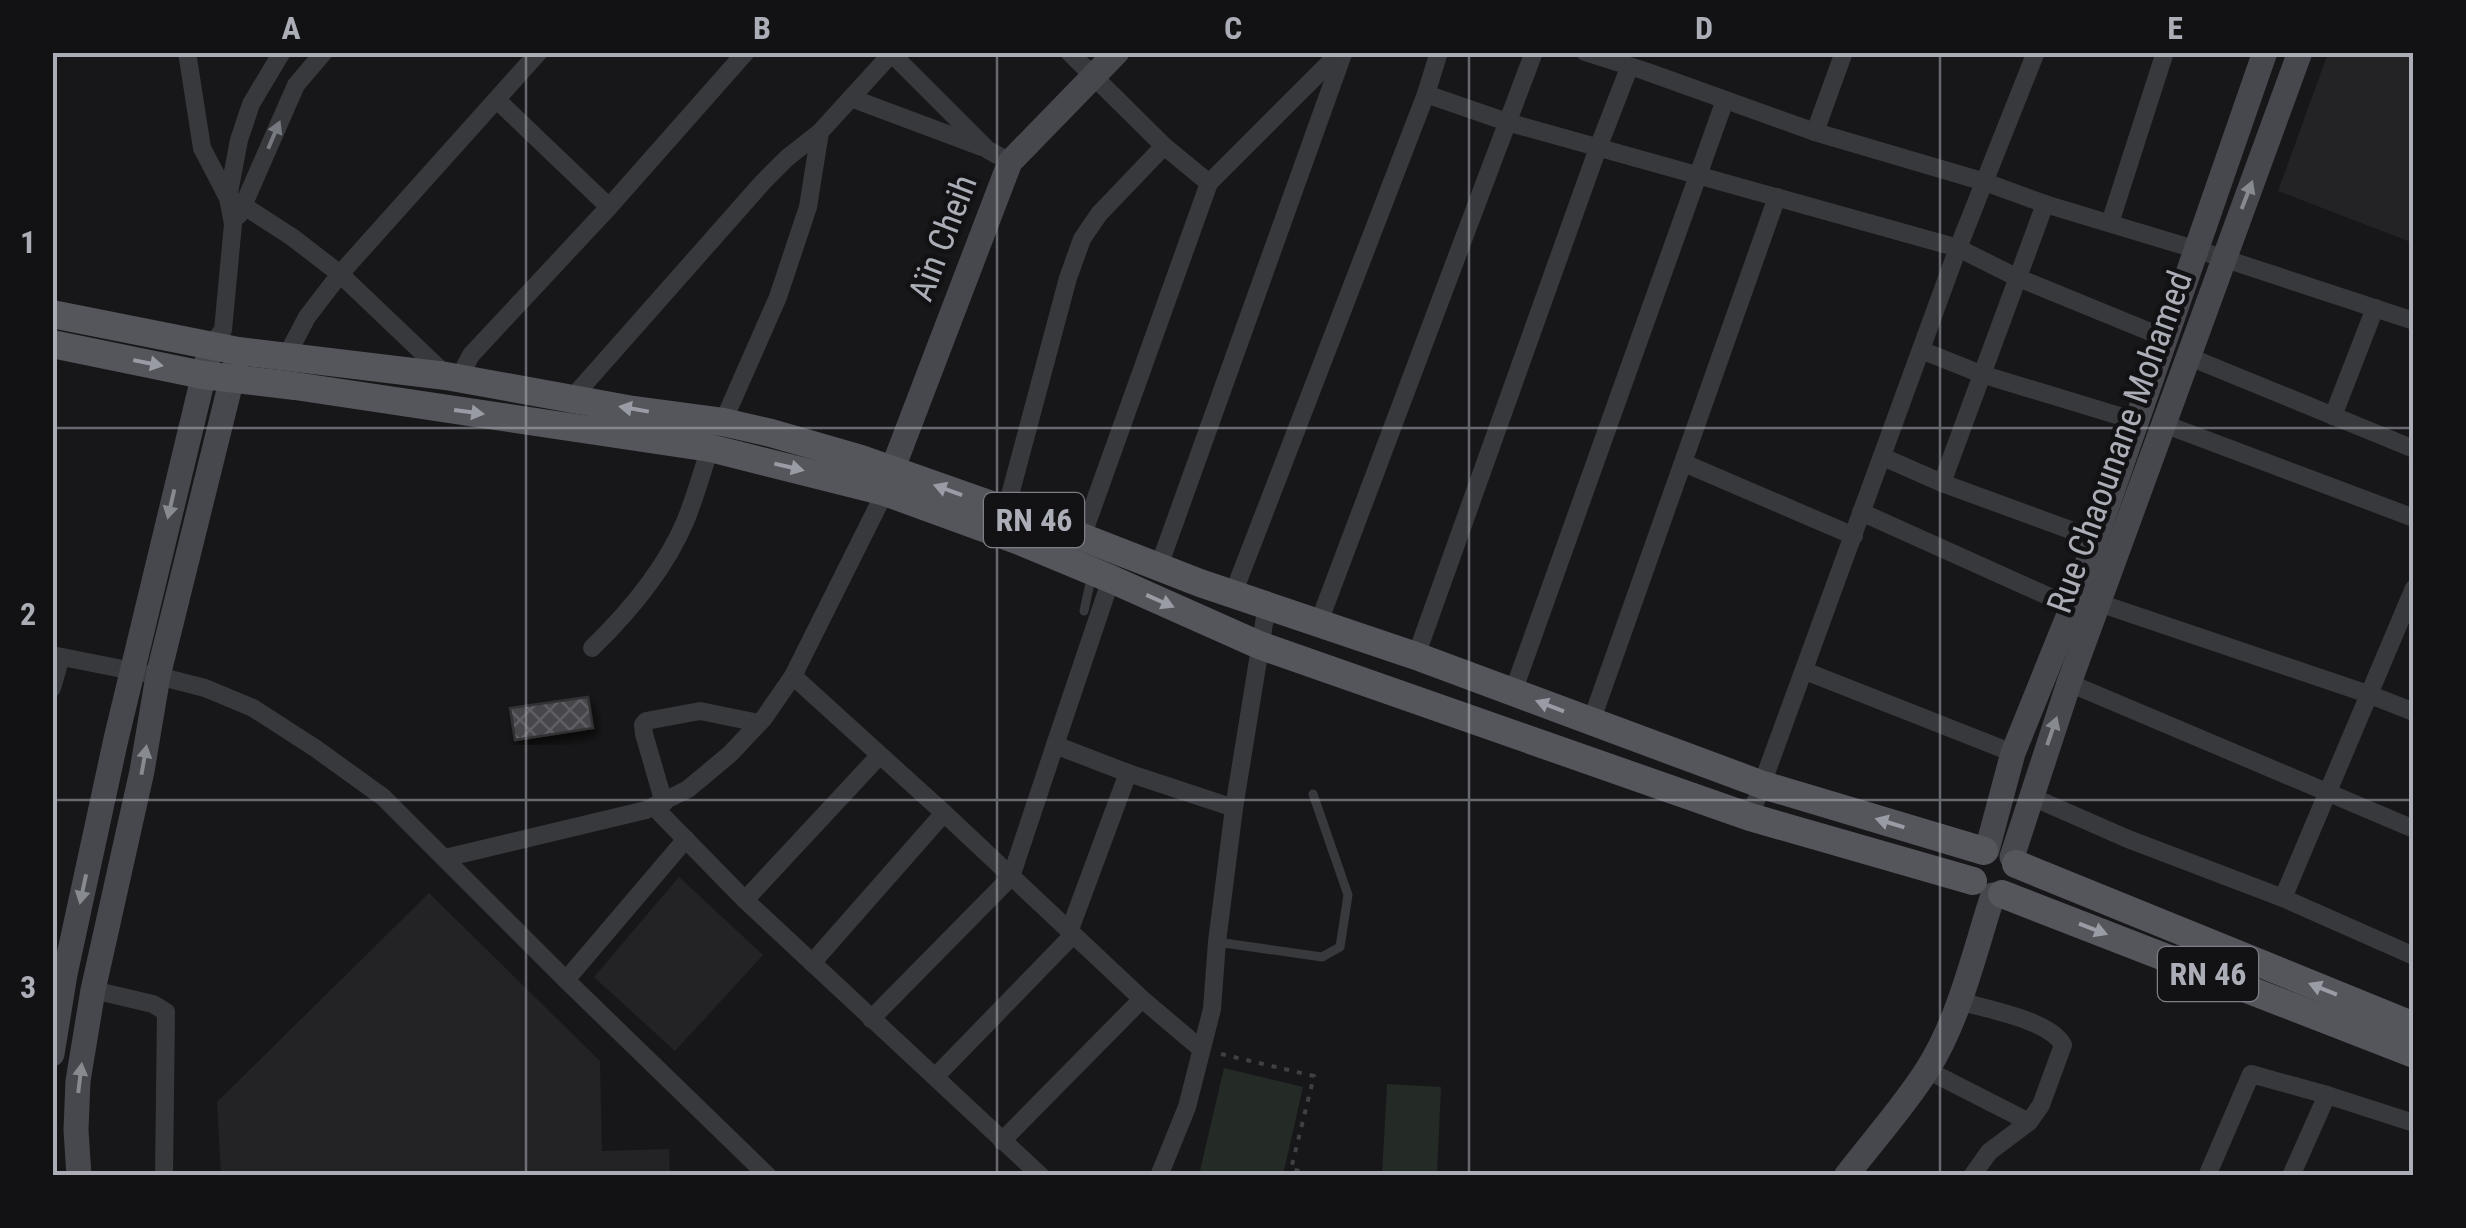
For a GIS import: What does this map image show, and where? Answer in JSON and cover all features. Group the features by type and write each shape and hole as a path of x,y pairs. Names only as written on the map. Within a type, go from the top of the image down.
{"main road":[{"name":"RN 46","path":"52,314 286,355 453,377 771,433 1259,645 1750,817 1989,890 2414,1054"},
{"name":"RN 46","path":"52,344 233,380 710,448 888,481 1006,510 1764,785 2000,855 2414,1026"},
{"path":"2000,855 2015,882 1989,890 1971,874 1974,860 2000,855"}],"street":[{"path":"187,52 202,148 236,202 340,274 453,377 746,52"},
{"path":"79,1176 78,1081 93,990 142,770 158,676 233,380 224,342 238,140 251,104 282,52"},
{"path":"236,202 296,86 324,52"},
{"path":"286,355 307,317 340,274 540,52"},
{"path":"1070,52 1164,146 1209,183"},
{"path":"851,98 999,156 1095,77 1117,52"},
{"path":"1082,537 1209,183 1342,52"},
{"path":"1159,566 1342,52"},
{"path":"1232,594 1439,52"},
{"path":"1318,622 1534,52"},
{"path":"1585,52 1815,132 1985,182 2414,321"},
{"path":"1416,656 1598,148 1637,70 1652,52"},
{"path":"1815,132 1844,52"},
{"path":"1750,817 1958,248 2036,52"},
{"path":"2110,222 2165,52"},
{"path":"573,398 763,182 820,132 892,53"},
{"name":"Aïn Cheih","path":"888,481 999,156 892,53"},
{"path":"2263,59 2296,64"},
{"name":"Rue Chaounane Mohamed","path":"2000,855 2012,753 2072,607 2263,59"},
{"name":"Rue Chaounane Mohamed","path":"2000,855 2030,796 2296,64"},
{"path":"1426,94 1507,122 1958,248 2016,277 2165,338"},
{"path":"497,100 609,207"},
{"path":"1513,692 1725,100"},
{"path":"723,422 778,297 808,207 820,132"},
{"path":"1006,510 1082,239 1100,214 1164,146"},
{"path":"1591,722 1777,198"},
{"path":"1942,483 2044,204"},
{"path":"2333,416 2375,308"},
{"path":"52,1054 64,974 203,375 224,342"},
{"path":"1921,350 1981,374 2136,421"},
{"path":"2188,356 2414,450"},
{"path":"2164,424 2414,518"},
{"path":"592,648 653,577 674,544 710,448"},
{"path":"1883,457 2095,540"},
{"path":"1684,463 1854,536"},
{"path":"445,858 659,805 688,789 730,754 759,723 793,676 888,481"},
{"path":"1861,512 2072,607"},
{"path":"871,1019 1011,877 1055,745 1102,575"},
{"path":"2283,898 2414,588"},
{"path":"2099,603 2414,712"},
{"path":"1159,1176 1186,1107 1212,1009 1234,808 1267,605"},
{"path":"52,688 57,656 158,676 206,688 253,708 315,748 383,797 768,1176"},
{"path":"1805,671 2012,753"},
{"path":"793,676 1201,1049"},
{"path":"2068,683 2414,828"},
{"path":"759,723 700,711 646,721 642,725 659,805 745,900 1040,1176"},
{"path":"1055,745 1234,808"},
{"path":"745,900 879,756"},
{"path":"936,1076 1071,933 1128,773"},
{"path":"2030,796 2128,839 2283,898 2414,956"},
{"path":"812,963 944,813"},
{"path":"566,980 686,839"},
{"path":"1846,1176 1927,1070 1948,1028 1989,890"},
{"path":"93,990 153,1004 166,1012 164,1176"},
{"path":"1002,1141 1142,999"},
{"path":"1959,1001 2044,1027 2063,1044 2040,1105 2029,1122 1989,1152 1972,1176"},
{"path":"1927,1070 2029,1122"},
{"path":"2207,1176 2251,1074 2414,1123"},
{"path":"2291,1176 2327,1095"}],"lane":[{"path":"1084,611 1102,575"},
{"path":"1217,942 1322,957 1340,947 1348,894 1313,794"}],"path":[{"path":"1201,1049 1314,1076 1292,1169 1320,1176"}],"shaded area":[{"path":"2328,53 2413,53 2413,243 2278,191"},
{"path":"679,877 763,955 675,1051 594,977"},
{"path":"429,893 600,1061 602,1151 669,1149 670,1175 221,1175 217,1102"},
{"path":"1224,1068 1303,1087 1283,1175 1199,1175"},
{"path":"1387,1084 1441,1087 1437,1175 1382,1175"}],"building":[{"path":"588,697 593,728 515,740 510,708"}]}
